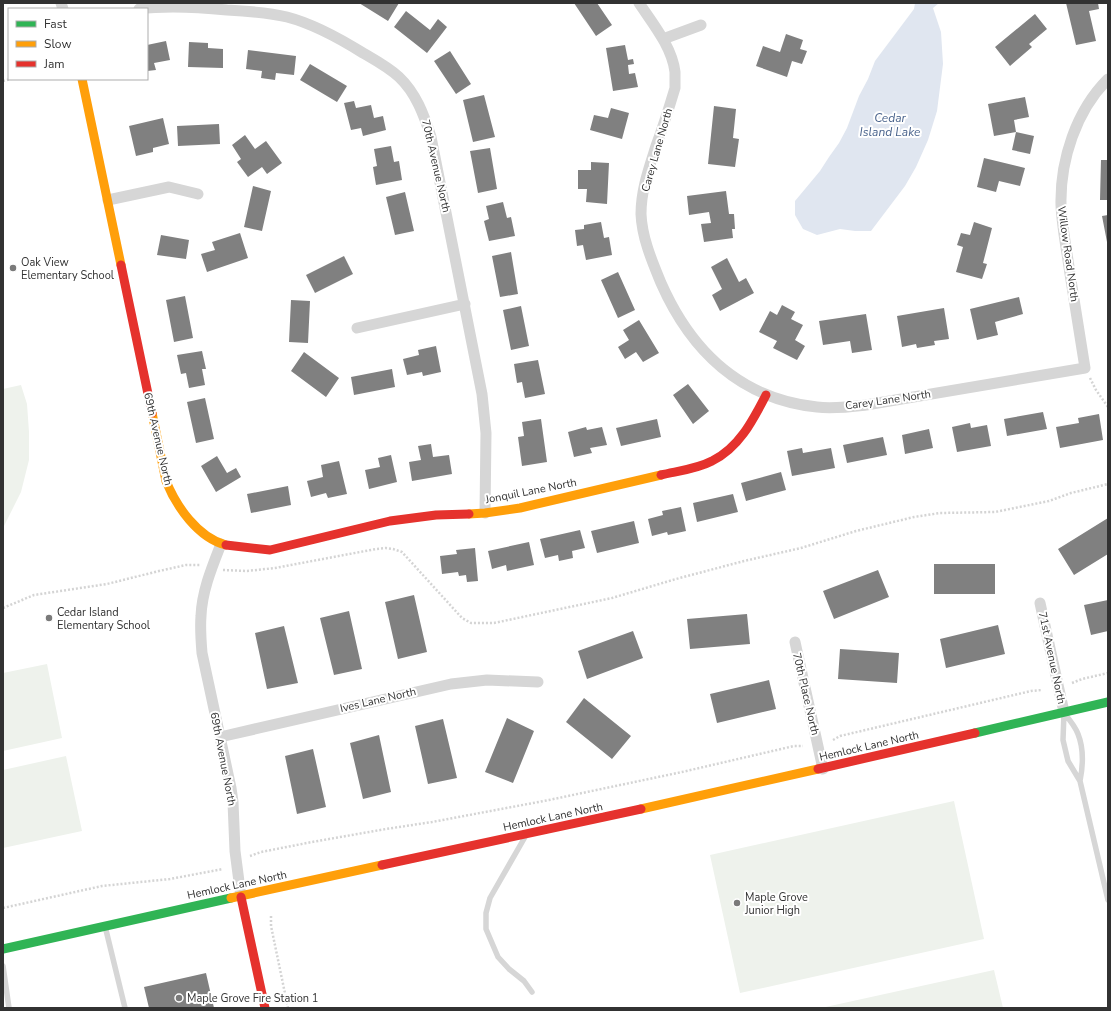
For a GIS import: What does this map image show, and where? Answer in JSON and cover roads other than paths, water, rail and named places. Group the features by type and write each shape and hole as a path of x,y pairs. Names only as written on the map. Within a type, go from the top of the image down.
{"street":[{"name":"Carey Lane North","path":"639,3 663,39 672,58 675,72 675,88 644,187 642,214 645,241 668,299 683,325 701,348 723,368 748,386 766,395 817,407 866,405 1085,368"},
{"name":"70th Avenue North","path":"147,8 185,6 254,12 287,17 313,26 340,38 377,61 399,77 412,93 423,112 431,137 482,394 485,415 485,513"},
{"path":"663,39 701,25"},
{"name":"69th Avenue North","path":"82,80 166,481 182,512 203,533 220,544 203,596 200,631 202,653 233,802 235,851 241,897"},
{"name":"Willow Road North","path":"1085,368 1062,221 1061,188 1066,157 1077,126 1089,103 1108,80"},
{"path":"108,200 169,187 198,194"},
{"path":"357,328 464,304"},
{"name":"Jonquil Lane North","path":"220,544 270,550 390,522 436,515 485,513 520,508 683,470 711,461 729,450 744,434 766,395"},
{"name":"71st Avenue North","path":"1040,603 1064,712"},
{"name":"70th Place North","path":"795,642 823,769"},
{"name":"Ives Lane North","path":"220,737 452,684 487,680 538,682"},
{"name":"Hemlock Lane North","path":"3,950 105,926 823,769 1108,702"},
{"path":"241,897 265,1008"}],"lane":[{"path":"1064,712 1063,740 1068,761 1080,781 1108,900"},
{"path":"1064,712 1078,733 1084,764 1080,781"},
{"path":"526,835 490,898 486,913 486,930 498,957 508,969 524,981 532,992"},
{"path":"105,926 125,1008"},
{"path":"3,966 9,1008"}],"water":[{"name":"Cedar Island Lake","path":"915,3 939,3 933,8 941,32 943,64 937,111 928,140 916,167 905,186 871,231 840,229 817,235 803,229 795,215 795,201 820,171 839,143 847,128 859,96 875,61 914,9"}],"place":[{"name":"Oak View Elementary School","path":"13,268"},
{"name":"Cedar Island Elementary School","path":"49,618"},
{"name":"Maple Grove Junior High","path":"737,903"},
{"name":"Maple Grove Fire Station 1","path":"179,998"}]}
